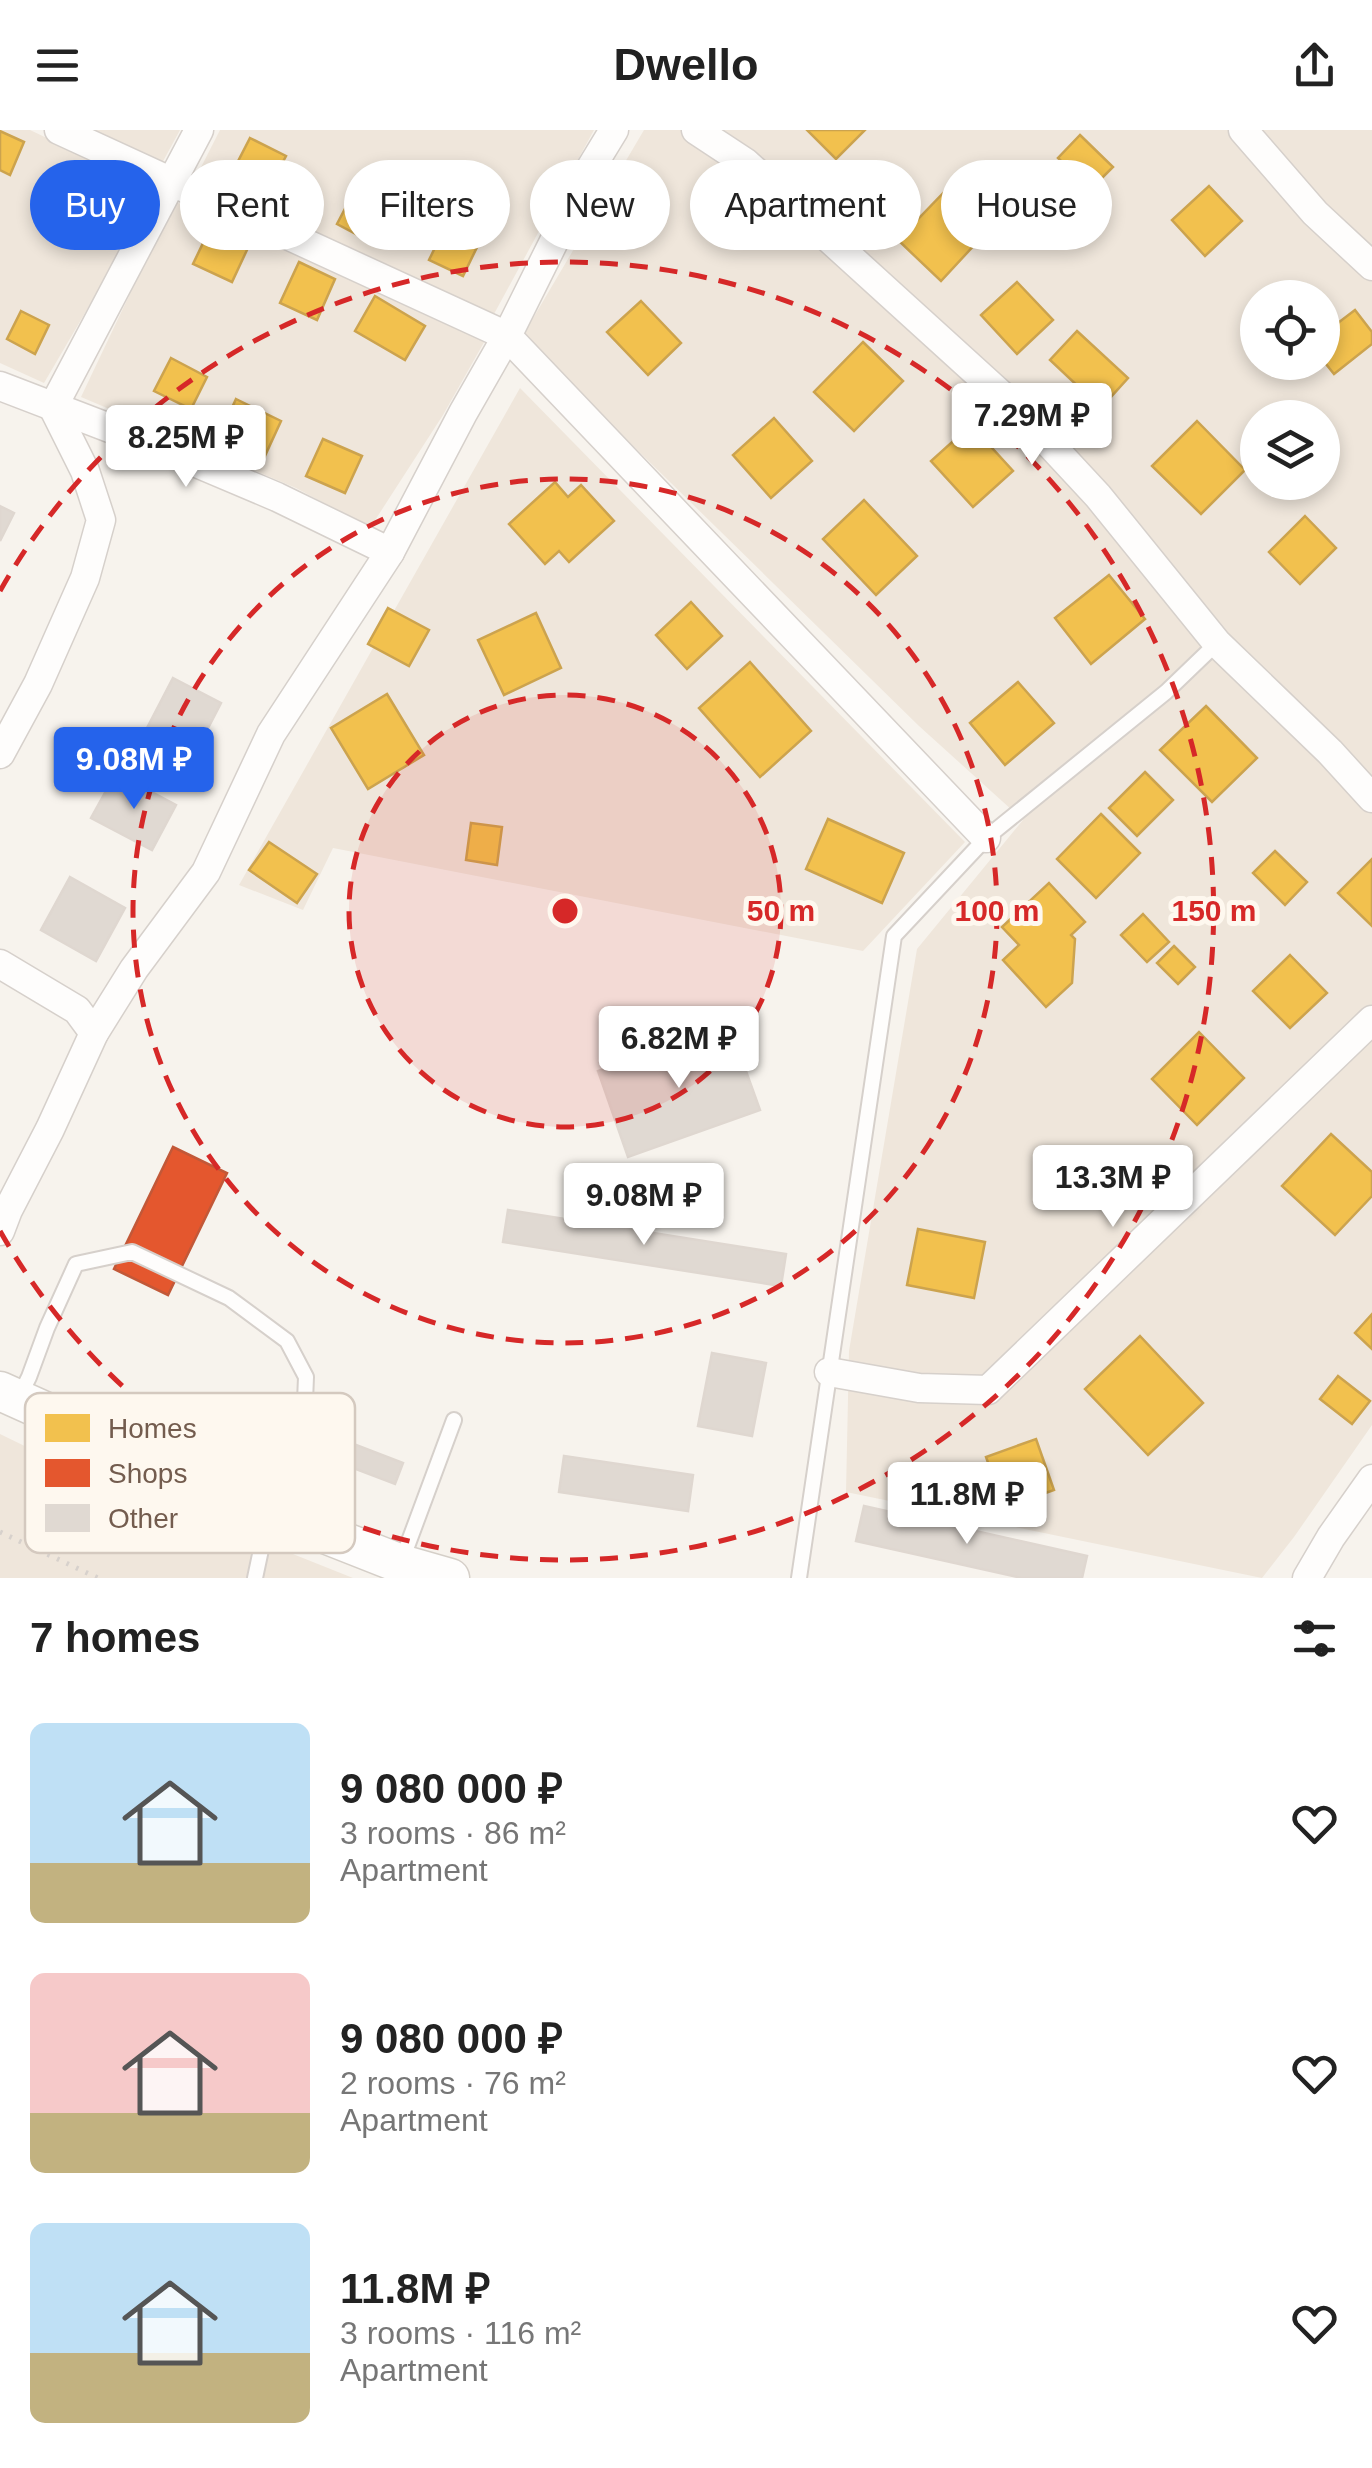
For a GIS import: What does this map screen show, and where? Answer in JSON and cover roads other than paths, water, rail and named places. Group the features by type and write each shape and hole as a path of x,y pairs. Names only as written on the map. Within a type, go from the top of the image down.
{"main road":[{"path":"355,1546 450,1578"}],"street":[{"path":"59,130 508,336 986,838"},
{"path":"53,406 199,130"},
{"path":"3,1213 50,1129 94,1033 134,970 206,872 271,734 390,552 614,130"},
{"path":"696,130 746,163 1020,412 1098,496 1217,643 1372,798"},
{"path":"1242,130 1315,213 1372,266"},
{"path":"0,386 277,497 390,552"},
{"path":"0,754 38,684 86,578 101,520 86,470 53,406"},
{"path":"0,964 77,1010 94,1033"},
{"path":"829,1372 919,1388 988,1390 1372,1020"},
{"path":"1307,1578 1330,1537 1372,1478"}],"lane":[{"path":"799,1578 894,936 986,838 1166,692 1217,643"},
{"path":"9,1395 30,1377 46,1328 76,1264 132,1252 229,1298 286,1340 306,1377 305,1393"},
{"path":"401,1564 454,1420"},
{"path":"255,1578 261,1553"}]}
